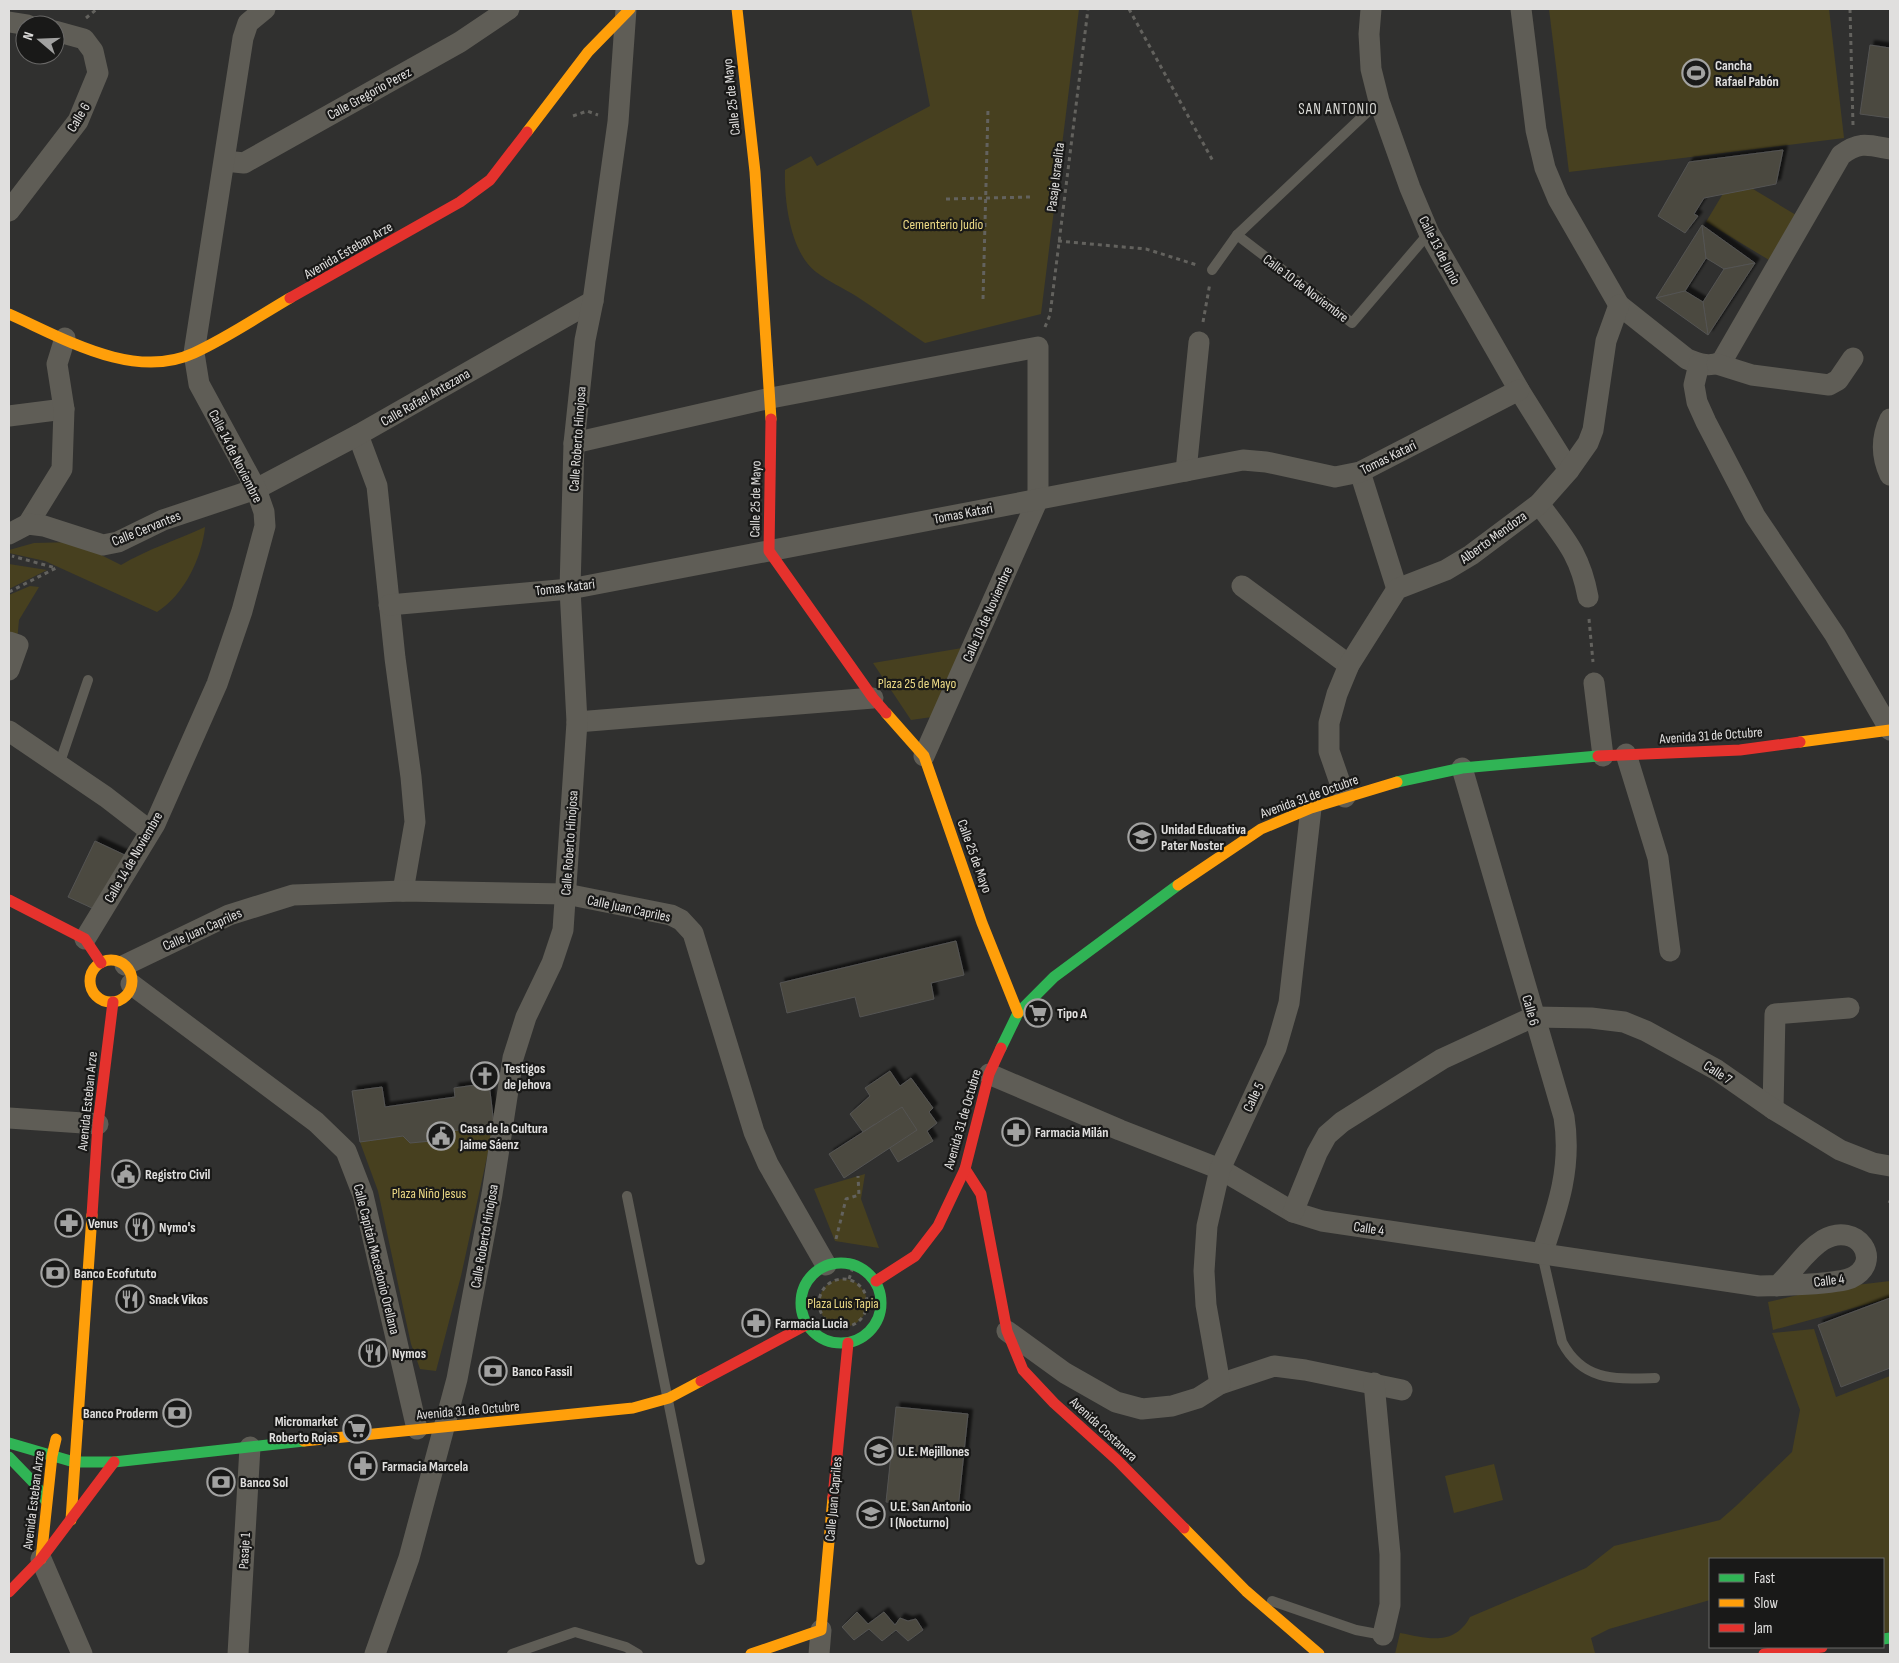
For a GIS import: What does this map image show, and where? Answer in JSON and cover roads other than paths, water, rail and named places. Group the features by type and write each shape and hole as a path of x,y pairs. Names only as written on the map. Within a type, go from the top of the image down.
{"main road":[{"name":"Calle 25 de Mayo","path":"737,9 755,172 771,398 769,551 873,698 924,756 982,923 1018,1013"},
{"name":"Avenida Esteban Arze","path":"9,314 112,356 139,360 167,360 194,354 460,202 490,180 588,52 627,10"},
{"name":"Avenida 31 de Octubre","path":"876,1281 915,1256 938,1226 965,1169 988,1074 1018,1013 1054,977 1232,846 1261,829 1311,808 1384,785 1462,768 1626,754 1740,750 1890,730"},
{"path":"13,907 85,939 101,963"},
{"path":"112,960 128,975 125,996 113,1002 100,998 92,988 91,975 101,963 112,960"},
{"name":"Avenida Esteban Arze","path":"41,1559 71,1520 98,1124 113,1002"},
{"name":"Avenida Costanera","path":"965,1169 981,1194 1007,1331 1023,1370 1054,1403 1117,1460 1246,1591 1319,1654"},
{"path":"840,1262 854,1264 867,1271 876,1281 881,1296 881,1312 874,1326 863,1338 848,1343 832,1343 817,1336 806,1325 801,1311 801,1297 805,1283 814,1272 833,1272 840,1262"},
{"name":"Avenida 31 de Octubre","path":"9,1443 74,1462 114,1462 417,1429 600,1413 633,1408 669,1398 806,1325"},
{"name":"Calle Juan Capriles","path":"821,1630 848,1343"},
{"name":"Avenida Esteban Arze","path":"68,1400 81,1353"},
{"name":"Avenida Esteban Arze","path":"41,1559 52,1456 60,1428"},
{"path":"9,1457 35,1484 46,1500"},
{"path":"71,1520 114,1462"},
{"path":"9,1592 41,1559"},
{"path":"752,1654 821,1630"},
{"path":"1764,1654 1814,1648"}],"street":[{"name":"Calle 14 de Noviembre","path":"85,939 150,831 217,684 242,611 264,526 264,512 256,489 199,384 194,354 243,38 248,23 265,9"},
{"name":"Calle Gregorio Perez","path":"224,161 244,163 460,42 509,9"},
{"name":"Calle 13 de Junio","path":"1371,9 1369,34 1371,69 1379,101 1410,188 1429,233 1519,390 1569,470"},
{"path":"1521,9 1536,130 1545,168 1558,200 1619,305 1687,359 1752,375 1829,385 1838,380 1853,358"},
{"name":"Calle Roberto Hinojosa","path":"375,1654 409,1558 457,1379 479,1266 513,1058 526,1017 552,964 563,930 577,722 570,589 574,443 585,340 593,301 618,122 627,10"},
{"name":"Calle 6","path":"9,211 78,121 98,74 93,50 84,40 65,34"},
{"path":"1890,150 1867,144 1854,145 1841,155 1722,361 1708,364 1694,385 1706,422 1756,516 1835,635 1890,730"},
{"name":"Calle Rafael Antezana","path":"256,489 358,435 593,301"},
{"name":"Alberto Mendoza","path":"1397,589 1446,570 1471,555 1540,504 1569,470 1588,443 1593,430 1606,341 1619,305"},
{"path":"9,534 28,524 62,469 64,409 57,364 65,338"},
{"path":"1186,471 1199,342"},
{"path":"574,443 771,398 1038,347 1038,498"},
{"name":"Tomas Katari","path":"389,604 570,589 1243,460 1266,462 1335,477 1360,472 1519,390"},
{"path":"9,416 64,409"},
{"path":"1890,419 1885,430 1883,451 1884,463 1890,474"},
{"path":"358,435 377,486 389,604 412,777 415,822 403,891"},
{"path":"1345,797 1329,751 1330,724 1337,694 1349,665 1397,589 1360,472"},
{"name":"Calle Cervantes","path":"28,524 44,526 103,546 118,542 163,520 256,489"},
{"name":"Calle 10 de Noviembre","path":"924,756 1038,498"},
{"path":"1540,504 1580,563 1588,597"},
{"path":"1242,586 1349,665"},
{"path":"9,670 14,643"},
{"path":"1594,683 1603,756"},
{"path":"577,722 873,698"},
{"path":"9,731 150,831"},
{"path":"1626,754 1658,858 1670,950"},
{"name":"Calle 6","path":"1462,768 1533,1017 1564,1117 1568,1138 1567,1164 1553,1221 1542,1254"},
{"name":"Calle 5","path":"1220,1384 1206,1305 1204,1271 1207,1226 1220,1169 1276,1048 1289,1002 1311,808"},
{"name":"Calle Juan Capriles","path":"128,975 228,915 293,895 403,891 566,894 670,915 681,920 693,933 754,1132 768,1164 833,1272"},
{"name":"Calle Capitán Macedonio Orellana","path":"128,975 316,1122 346,1152 363,1195 417,1429"},
{"path":"1773,1110 1775,1014 1849,1008"},
{"path":"1294,1212 1317,1153 1327,1135 1342,1122 1442,1059 1533,1017"},
{"name":"Calle 7","path":"1533,1017 1591,1018 1624,1022 1646,1031 1717,1070 1773,1110 1840,1150 1873,1163 1890,1166"},
{"name":"Calle 4","path":"988,1074 1120,1130 1220,1169 1294,1212 1322,1221 1759,1286 1777,1286"},
{"path":"9,1118 98,1124"},
{"path":"1007,1331 1065,1373 1116,1402 1142,1409 1172,1406 1198,1398 1220,1384 1274,1366 1374,1383 1402,1390"},
{"path":"1374,1383 1390,1554 1390,1605 1383,1635"},
{"name":"Pasaje 1","path":"238,1654 250,1447"},
{"path":"41,1559 82,1654"},
{"name":"Calle Juan Capriles","path":"819,1654 821,1630"}],"lane":[{"path":"1212,270 1237,235 1379,101"},
{"name":"Calle 10 de Noviembre","path":"1237,235 1352,323 1429,233"},
{"path":"58,765 88,680"},
{"path":"627,1196 700,1560"},
{"path":"1542,1254 1562,1342 1569,1355 1580,1366 1613,1379 1656,1378"},
{"path":"1246,1591 1348,1628 1383,1635"},
{"path":"512,1654 575,1632 626,1647 638,1654"}],"place":[{"name":"Cancha Rafael Pabón","path":"1696,73"},
{"name":"Unidad Educativa Pater Noster","path":"1142,837"},
{"name":"Tipo A","path":"1038,1013"},
{"name":"Testigos de Jehova","path":"485,1076"},
{"name":"Farmacia Milán","path":"1016,1132"},
{"name":"Casa de la Cultura Jaime Sáenz","path":"441,1136"},
{"name":"Registro Civil","path":"126,1174"},
{"name":"Venus","path":"69,1223"},
{"name":"Nymo's","path":"140,1227"},
{"name":"Banco Ecofututo","path":"55,1273"},
{"name":"Snack Vikos","path":"130,1299"},
{"name":"Farmacia Lucia","path":"756,1323"},
{"name":"Nymos","path":"373,1353"},
{"name":"Banco Fassil","path":"493,1371"},
{"name":"Banco Proderm","path":"177,1413"},
{"name":"Micromarket Roberto Rojas","path":"357,1429"},
{"name":"U.E. Mejillones","path":"879,1451"},
{"name":"Farmacia Marcela","path":"363,1466"},
{"name":"Banco Sol","path":"221,1482"},
{"name":"U.E. San Antonio I (Nocturno)","path":"871,1514"}],"district":[{"name":"SAN ANTONIO","path":"1338,109"}],"park label":[{"name":"Cementerio Judío","path":"943,224"},
{"name":"Plaza 25 de Mayo","path":"917,683"},
{"name":"Plaza Niño Jesus","path":"429,1193"},
{"name":"Plaza Luis Tapia","path":"843,1303"}]}
